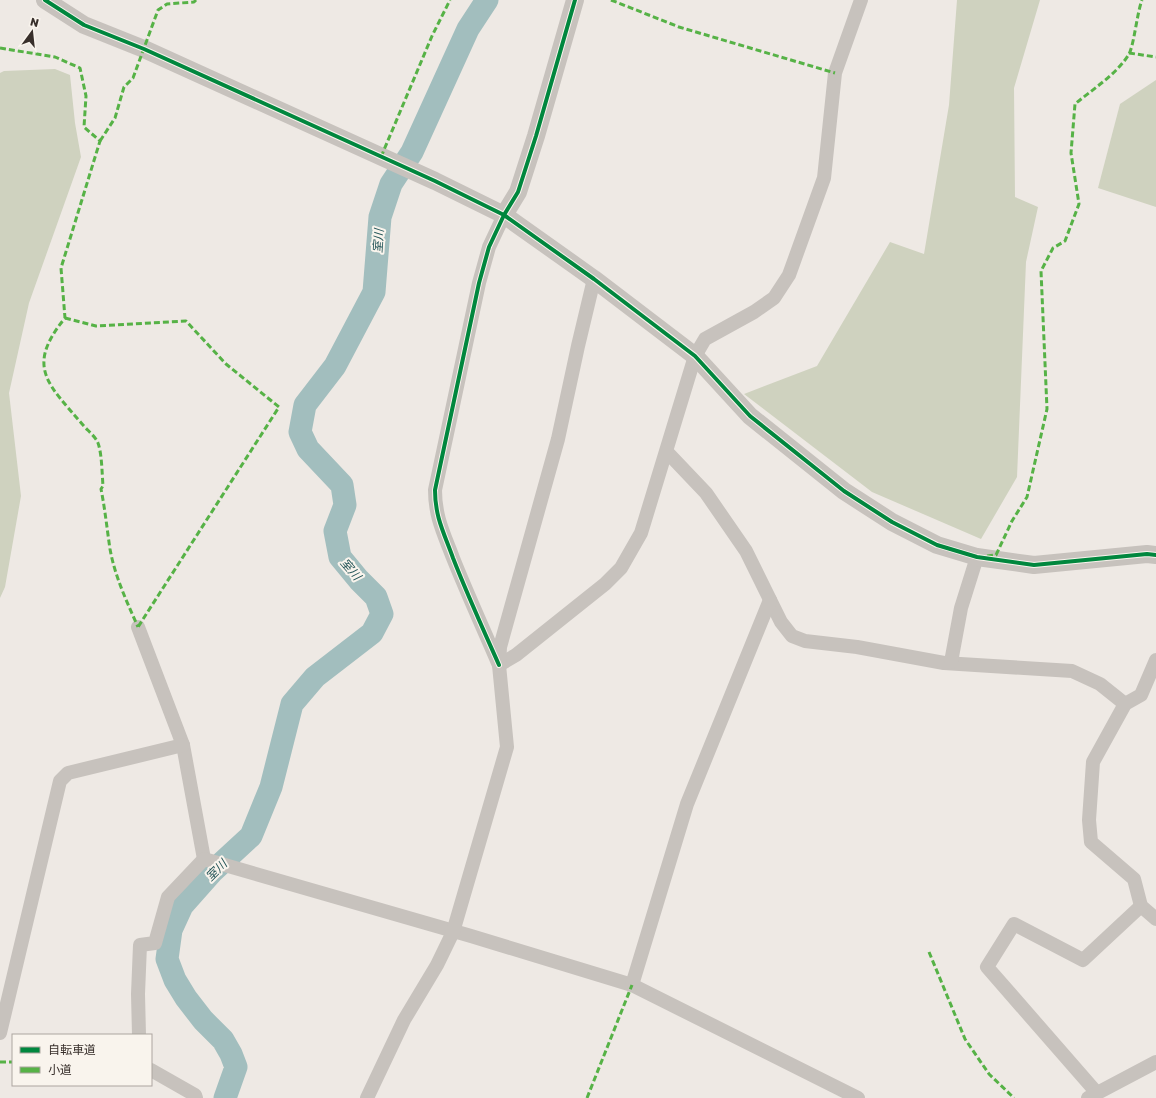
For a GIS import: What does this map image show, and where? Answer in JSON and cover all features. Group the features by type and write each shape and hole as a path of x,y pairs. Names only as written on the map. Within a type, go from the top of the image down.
{"street":[{"path":"45,0 84,25 144,49 435,181 504,215 594,279 695,356 750,416 844,491 892,522 937,545 978,557 1034,565 1147,554 1156,555"},
{"path":"499,665 440,525 435,509 434,490 489,247 504,215 518,192 536,136 575,0"},
{"path":"499,665 516,655 594,594 621,568 641,533 667,452 695,356 705,339 754,312 774,298 789,275 824,178 835,73 861,0"},
{"path":"367,1098 404,1020 437,965 454,932 507,748 499,665 500,647 558,439 594,279"},
{"path":"667,452 706,492 746,551 781,622 792,636 805,641 857,646 944,663 951,662 1072,671 1100,684 1124,704"},
{"path":"951,662 961,608 978,557"},
{"path":"632,985 687,804 770,600"},
{"path":"138,627 184,745 204,859"},
{"path":"1156,660 1141,695 1124,704 1093,762 1089,820 1091,842 1134,879 1141,906 1156,919"},
{"path":"0,1032 60,781 68,773 184,745"},
{"path":"204,859 632,985 858,1098"},
{"path":"139,1034 138,994 140,945 155,943 168,897 204,859"},
{"path":"1141,906 1083,960 1014,924 987,967 1092,1096 1156,1062"},
{"path":"152,1071 195,1095 196,1098"}],"green space":[{"path":"957,0 1040,0 1014,88 1015,197 1038,207 1026,262 1017,477 981,539 872,492 744,394 817,366 890,242 924,254 949,105"},
{"path":"55,69 70,75 75,123 81,157 29,303 9,393 21,496 5,587 0,598 0,73 4,71"},
{"path":"1156,80 1156,207 1098,188 1120,104"}],"waterway":[{"name":"室川","path":"225,1098 236,1067 223,1040 203,1020 186,998 175,980 167,959 171,930 182,906 213,871 251,836 271,787 292,704 315,677 372,633 382,614 376,597 359,580 340,557 335,531 345,505 342,485 308,449 300,432 305,405 335,366 374,292 380,217 391,184 412,152 468,29 487,0"}],"marked path":[{"path":"100,141 115,118 124,87 133,78 158,10 167,4 194,2 196,0"},
{"path":"381,157 432,36 450,0"},
{"path":"611,0 679,27 835,73"},
{"path":"987,556 996,555 1012,521 1027,497 1047,409 1041,271 1053,248 1065,241 1079,204 1071,153 1075,104 1111,75 1129,54 1142,0"},
{"path":"0,48 55,57 80,68 86,96 84,127 100,141 61,268 65,318 53,335 46,350 44,363 46,374 51,386 98,443 102,470 103,486 101,489 112,559 122,589 138,627"},
{"path":"1129,53 1156,57"},
{"path":"65,318 96,326 186,321 226,364 279,407 138,627"},
{"path":"929,952 965,1039 989,1074 1014,1098"},
{"path":"587,1098 632,985"},
{"path":"0,1062 12,1062"}],"cycle path":[{"path":"45,0 84,25 144,49 435,181 504,215 489,247 479,283 435,490 438,517 443,533 499,665"},
{"path":"575,0 536,136 518,192 504,215 594,279 695,356 750,416 844,491 892,522 937,545 977,557 1034,565 1147,554 1156,555"}]}
